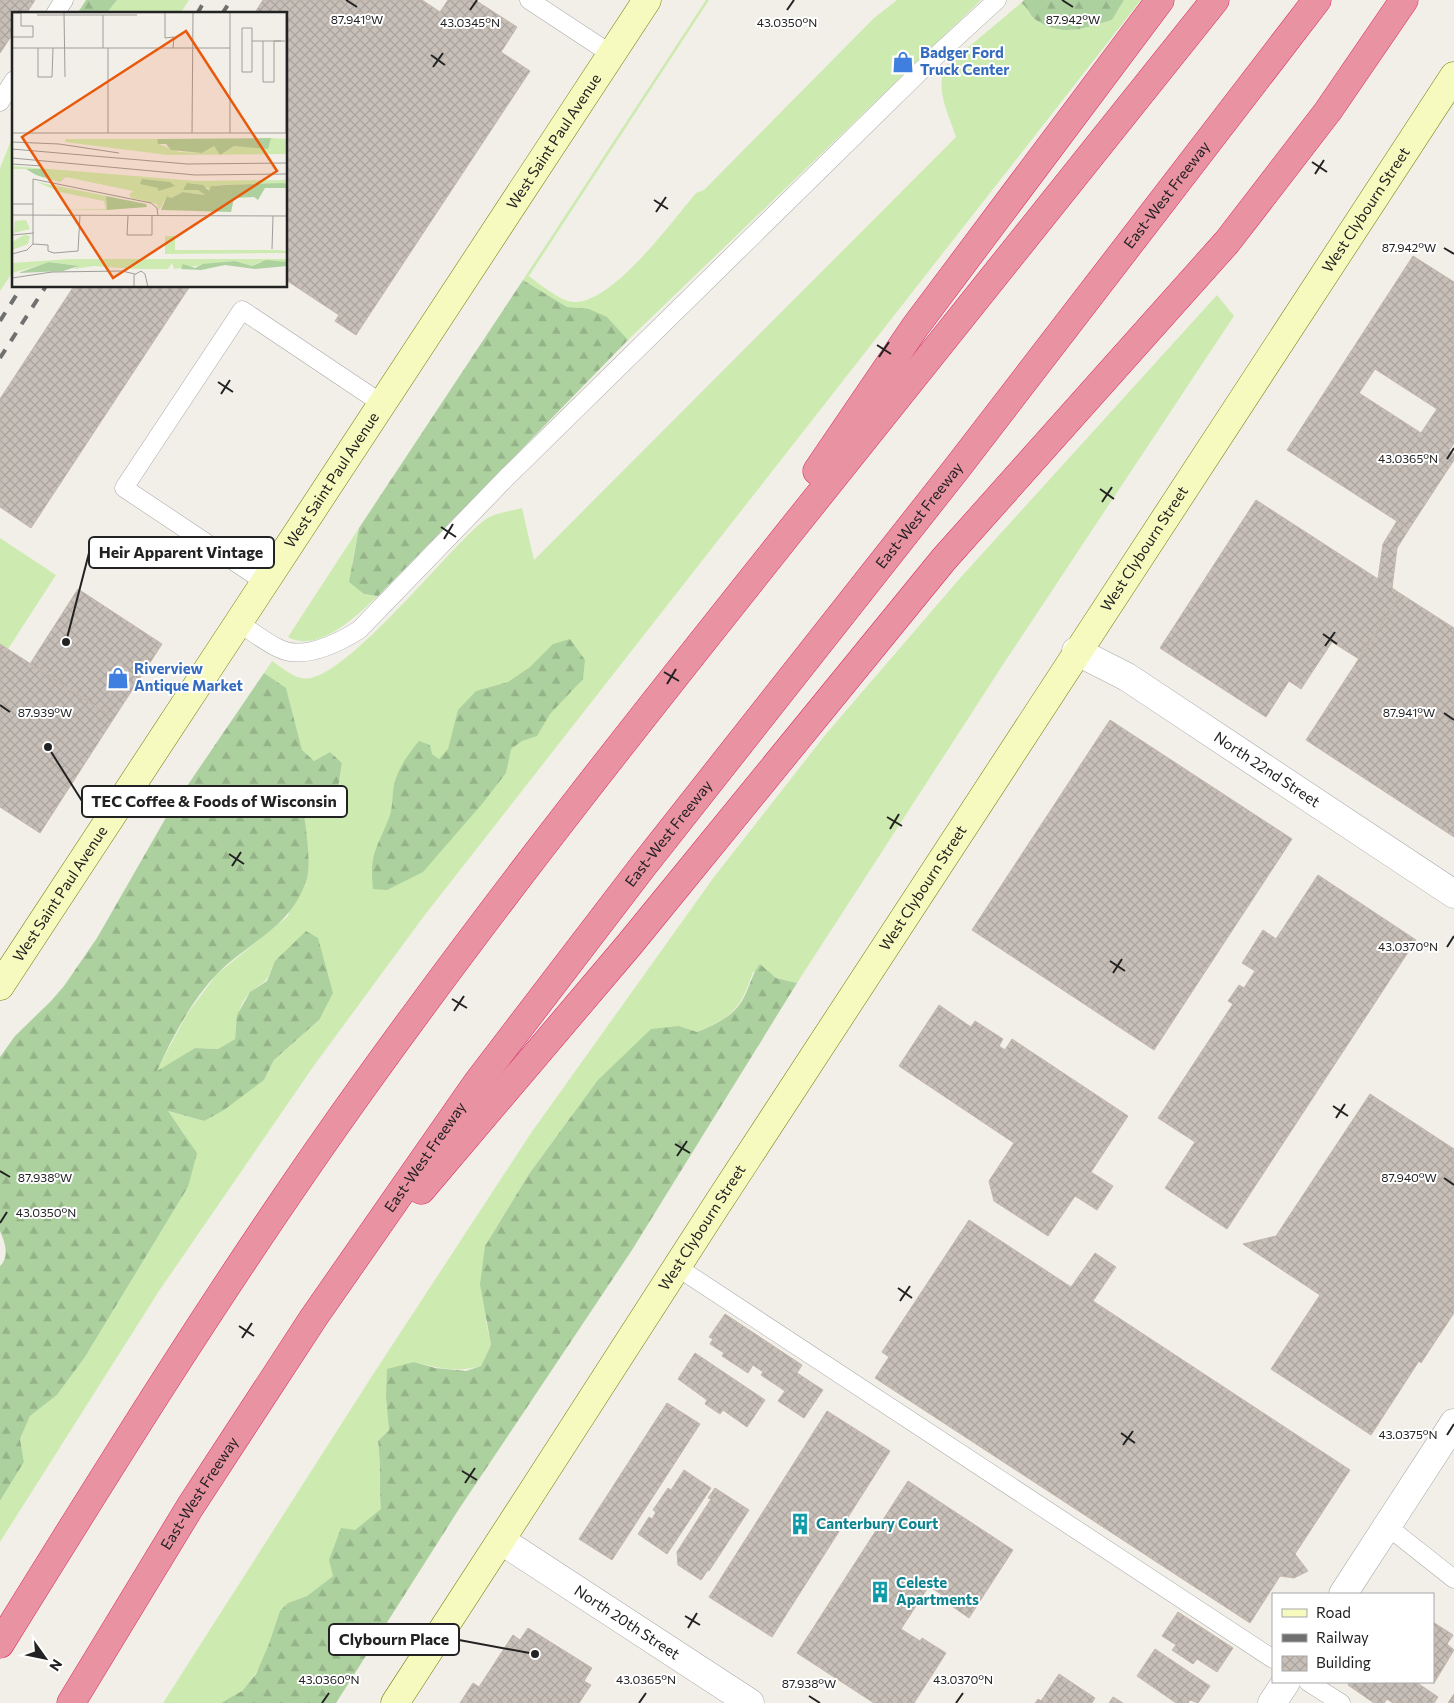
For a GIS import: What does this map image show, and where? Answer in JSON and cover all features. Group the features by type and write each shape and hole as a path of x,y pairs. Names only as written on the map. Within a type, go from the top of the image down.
{"highway":[{"path":"698,646 916,326 1160,0"},
{"path":"0,1644 138,1420 363,1087 507,892 698,646 1214,0"},
{"name":"East-West Freeway","path":"71,1703 190,1507 314,1317 477,1083 650,858 963,460 1317,0"},
{"path":"314,1317 629,945 932,573 1227,242 1328,112 1404,0"}],"street":[{"name":"West Saint Paul Avenue","path":"0,986 647,0"},
{"name":"West Clybourn Street","path":"395,1703 1076,651 1454,76"},
{"name":"North 22nd Street","path":"1076,651 1126,677 1454,894"},
{"path":"1344,1593 1454,1423"},
{"name":"North 20th Street","path":"502,1540 750,1703"},
{"path":"1272,1703 1285,1683"}],"lane":[{"path":"57,12 64,0"},
{"path":"529,0 611,54"},
{"path":"238,622 280,649 300,652 319,649 343,640 360,630 513,471 937,55 997,0"},
{"path":"0,102 12,83"},
{"path":"266,582 124,488 242,310 382,403"},
{"path":"677,1267 1272,1658"},
{"path":"1387,1526 1454,1579"},
{"path":"1310,1683 1341,1703"}],"green space":[{"path":"86,0 117,0 108,12 78,12"},
{"path":"117,0 189,0 181,12 108,12"},
{"path":"706,0 709,0 529,276 548,290 568,301 583,301 601,293 638,262 696,193 704,190 874,18 897,0 981,0 628,340 618,338 523,280"},
{"path":"1024,0 1124,0 1112,20 1074,30 1065,30 1055,29 1034,18 1021,3"},
{"path":"1124,0 1141,0 424,916 313,1067 159,1291 0,1542 0,1501 24,1462 20,1439 30,1416 57,1395 85,1357 188,1187 185,1135 167,1111 204,1121 264,1080 274,1060 319,1020 272,967 267,979 252,991 244,1001 237,1020 235,1039 218,1049 195,1048 156,1072 187,1014 217,974 288,916 307,850 302,798 338,788 342,763 330,752 314,761 302,751 286,689 264,673 272,661 301,678 319,675 341,661 395,612 470,533 486,519 494,515 522,508 534,560 956,137 942,92 943,74 946,66 1021,3 1036,20 1055,29 1073,30 1112,20"},
{"path":"12,138 12,273 0,291 0,168"},
{"path":"523,280 567,307 589,309 607,317 628,340 378,596 364,594 349,582 359,528"},
{"path":"1217,295 1234,316 1006,660 797,983 753,972 744,995 734,1010 727,1016 697,1032 679,1026 597,1081 529,1174 485,1246 486,1322 491,1345 481,1366 464,1369 439,1368 414,1362 386,1398 389,1430 378,1441 382,1509 355,1530 333,1576 307,1596 289,1603 263,1661 245,1688 234,1697 221,1703 163,1703 372,1376 531,1133 714,877 826,734 961,577"},
{"path":"359,528 352,564 364,594 378,596 348,622 325,637 300,641 288,637"},
{"path":"0,538 56,575 8,649 0,644"},
{"path":"570,639 585,660 583,679 550,714 537,736 522,741 511,749 506,773 482,804 423,872 387,890 373,889 373,858 390,815 393,789 398,773 415,746 419,741 430,745 432,754 439,759 448,749 458,710 476,691 508,682 530,667 553,644"},
{"path":"264,673 286,688 302,750 314,761 330,752 342,763 338,788 321,802 309,802 302,798 309,861 307,878 300,895 280,922 229,962 199,996 183,1020 157,1071 195,1048 218,1049 235,1039 237,1015 250,992 267,981 275,961 306,931 318,938 333,993 319,1020 274,1060 264,1080 224,1110 204,1121 168,1111 197,1153 188,1187 85,1357 57,1395 30,1416 20,1439 24,1462 0,1501 0,1266 6,1254 0,1231 0,1057 15,1036 64,986 97,938 168,814"},
{"path":"760,964 776,978 797,983 632,1250 459,1509 336,1703 221,1703 242,1691 256,1674 280,1611 288,1603 307,1596 333,1576 329,1560 341,1528 355,1530 381,1509 378,1441 389,1430 386,1398 387,1369 414,1362 435,1368 466,1371 481,1366 491,1345 480,1284 485,1246 529,1174 597,1081 651,1029 679,1026 697,1032 719,1022 738,1007"}],"building":[{"path":"0,0 35,0 27,12 12,12 12,35 0,53"},
{"path":"263,0 422,0 440,12 448,0 475,0 517,27 501,52 530,71 356,335 335,321 339,315 288,281 288,12 255,12"},
{"path":"1413,256 1454,282 1454,443 1449,451 1454,454 1454,460 1409,529 1287,450","holes":["1375,369 1437,409 1421,433 1359,393"]},
{"path":"73,288 189,288 31,528 0,507 0,399"},
{"path":"1256,500 1378,579 1383,544 1397,521 1409,529 1397,548 1392,588 1401,594 1359,659 1332,642 1301,689 1289,681 1266,717 1160,648"},
{"path":"78,589 162,644 114,718 30,664"},
{"path":"1401,594 1454,628 1454,837 1306,740"},
{"path":"0,644 114,718 40,833 0,807"},
{"path":"1110,720 1292,839 1154,1050 972,930"},
{"path":"1318,875 1416,940 1227,1229 1165,1188 1195,1142 1158,1118 1233,1004 1228,1001 1239,985 1244,988 1255,971 1242,963 1263,930 1276,939"},
{"path":"939,1005 971,1027 975,1021 1003,1039 999,1046 1005,1050 1012,1039 1128,1116 1091,1172 1113,1186 1097,1210 1075,1196 1048,1236 994,1201 989,1181 1014,1143 899,1066"},
{"path":"1370,1094 1454,1149 1454,1313 1421,1363 1419,1361 1371,1435 1271,1369 1320,1295 1243,1244 1276,1236"},
{"path":"969,1220 1071,1287 1095,1253 1116,1267 1093,1301 1350,1470 1295,1554 1308,1571 1294,1578 1280,1576 1250,1623 875,1378 889,1357 882,1352"},
{"path":"725,1314 802,1365 797,1373 823,1390 804,1418 778,1401 785,1391 761,1375 763,1372 753,1365 748,1373 722,1356 724,1353 710,1344 713,1339 709,1337"},
{"path":"695,1353 765,1400 747,1427 723,1410 720,1414 705,1404 707,1400 678,1379"},
{"path":"667,1403 700,1424 612,1560 579,1539"},
{"name":"Canterbury Court","path":"827,1411 890,1451 772,1637 709,1597"},
{"path":"684,1470 711,1488 667,1554 638,1534 649,1517 652,1519 656,1512 653,1510 668,1488 671,1490"},
{"name":"Celeste Apartments","path":"908,1481 1013,1550 969,1618 946,1602 948,1599 929,1586 901,1629 920,1641 922,1638 946,1653 914,1703 874,1703 797,1653"},
{"path":"715,1488 749,1510 709,1571 701,1580 678,1565 677,1552 711,1499 708,1498"},
{"path":"1178,1612 1233,1648 1217,1672 1197,1659 1193,1664 1172,1650 1176,1645 1162,1636"},
{"path":"1434,1623 1453,1635 1447,1644 1454,1650 1434,1683"},
{"path":"528,1628 592,1668 584,1681 591,1685 579,1703 460,1703 473,1683 479,1687 513,1635 520,1640"},
{"path":"1155,1649 1210,1686 1198,1703 1190,1700 1188,1703 1176,1703 1137,1676"},
{"path":"1059,1674 1095,1698 1092,1703 1035,1703 1038,1699 1041,1701"},
{"path":"1349,1683 1417,1683 1438,1697 1434,1703 1393,1703 1387,1699 1384,1703 1374,1703 1348,1685"},
{"path":"1454,1694 1454,1703 1448,1703"},
{"path":"1113,1697 1123,1703 1109,1703"}],"railway":[{"path":"198,12 205,0"},
{"path":"223,12 231,0"},
{"path":"0,321 21,288"},
{"path":"0,358 45,288"}],"place":[{"name":"Badger Ford Truck Center","path":"903,62"},
{"name":"Heir Apparent Vintage","path":"66,642"},
{"name":"Riverview Antique Market","path":"118,678"},
{"name":"TEC Coffee & Foods of Wisconsin","path":"48,747"},
{"name":"Canterbury Court","path":"800,1524"},
{"name":"Celeste Apartments","path":"880,1592"},
{"name":"Clybourn Place","path":"535,1654"}]}
